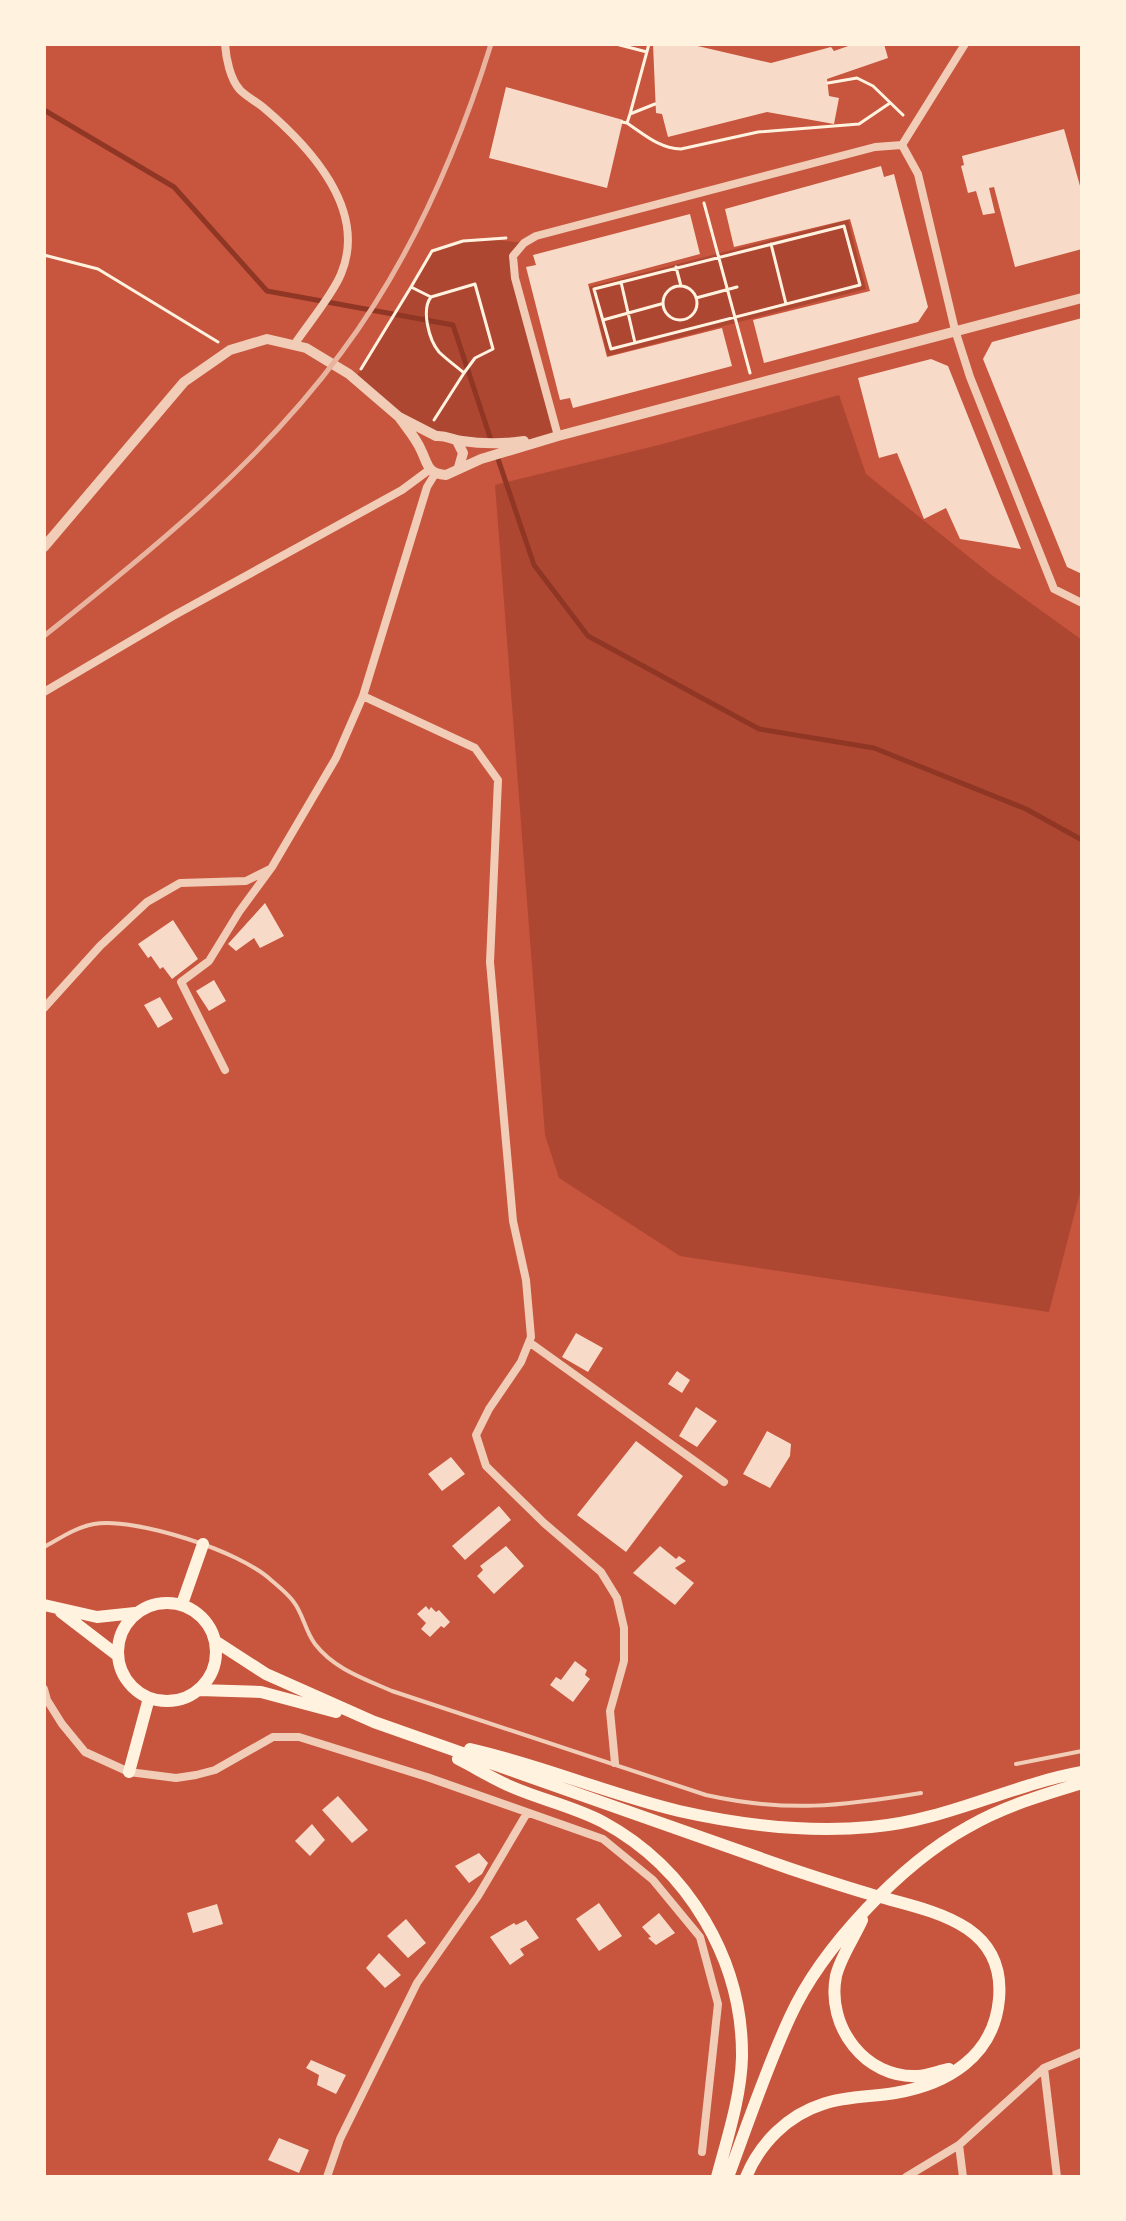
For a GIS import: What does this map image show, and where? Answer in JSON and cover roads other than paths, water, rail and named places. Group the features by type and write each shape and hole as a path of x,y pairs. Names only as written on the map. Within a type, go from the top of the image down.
{"highway":[{"path":"182,1604 203,1544"},
{"path":"44,1605 59,1611 97,1617 135,1613 161,1603 182,1604 200,1615 215,1641 214,1667 199,1690 182,1699 168,1701 149,1698 127,1681 117,1655 121,1633 135,1613"},
{"path":"59,1611 117,1655"},
{"path":"215,1641 266,1674 374,1722 805,1874 944,1915 981,1939 993,1956 1001,1979 993,2029 979,2053 932,2083 897,2093 844,2099 806,2111 782,2126 758,2152 746,2177"},
{"path":"199,1690 261,1692 374,1722"},
{"path":"129,1772 149,1698"},
{"path":"416,1737 520,1761 679,1810 748,1824 816,1830 873,1827 937,1816 1052,1777 1082,1772"},
{"path":"416,1737 511,1786 602,1821 645,1849 683,1887 715,1934 731,1981 739,2019 742,2059 733,2116 717,2177"},
{"path":"728,2177 791,2014 830,1951 910,1869 966,1827 1018,1802 1082,1783"},
{"path":"867,1910 837,1974 834,1999 838,2020 849,2041 865,2058 891,2072 917,2076 962,2066"}],"street":[{"path":"225,44 226,58 238,88 309,151 342,203 350,239 341,275 294,345"},
{"path":"902,145 965,44"},
{"path":"558,436 515,278 513,256 524,243 536,236 701,191 875,147 902,145"},
{"path":"902,145 918,174 955,330 970,377 1054,589 1082,603"},
{"path":"44,692 432,472 446,475 459,467 558,436 1082,298"},
{"path":"44,547 184,382 230,350 267,339 306,348 355,379 399,417 436,436 451,437 463,453 459,467"},
{"path":"225,1070 181,982 209,961 272,867 336,758 363,696 432,472 423,452 399,417"},
{"path":"423,452 436,436"},
{"path":"457,441 514,442 558,436"},
{"path":"363,696 475,748 498,780 490,962 513,1221 526,1280 531,1337 521,1362 489,1409 476,1435 486,1466 544,1523 601,1572 617,1598 624,1628 624,1661 610,1711 615,1763"},
{"path":"44,1008 100,946 147,902 180,883 246,881 272,867"},
{"path":"529,1342 724,1482"},
{"path":"44,1689 62,1724 85,1752 129,1772 176,1778 196,1775 215,1770 273,1737 299,1737 427,1777 603,1839 653,1880 700,1937 718,2004 702,2152"},
{"path":"327,2177 340,2139 417,1983 478,1896 527,1813"},
{"path":"906,2177 959,2145 1044,2068 1082,2052"},
{"path":"1044,2068 1057,2177"},
{"path":"959,2145 963,2177"}],"lane":[{"path":"44,1547 94,1524 120,1524 160,1531 203,1544 250,1565 268,1577 295,1603 315,1644 332,1661 353,1673 392,1691 706,1795 744,1803 804,1808 921,1793"},
{"path":"1016,1764 1082,1751"}],"waterway":[{"path":"44,110 174,187 267,291 453,325 492,443"},
{"path":"497,456 534,565 588,636 759,729 874,748 1026,809 1082,840"}],"railway":[{"path":"44,636 164,538 240,468 275,432 341,353 389,281 429,205 463,125 491,44"}]}
